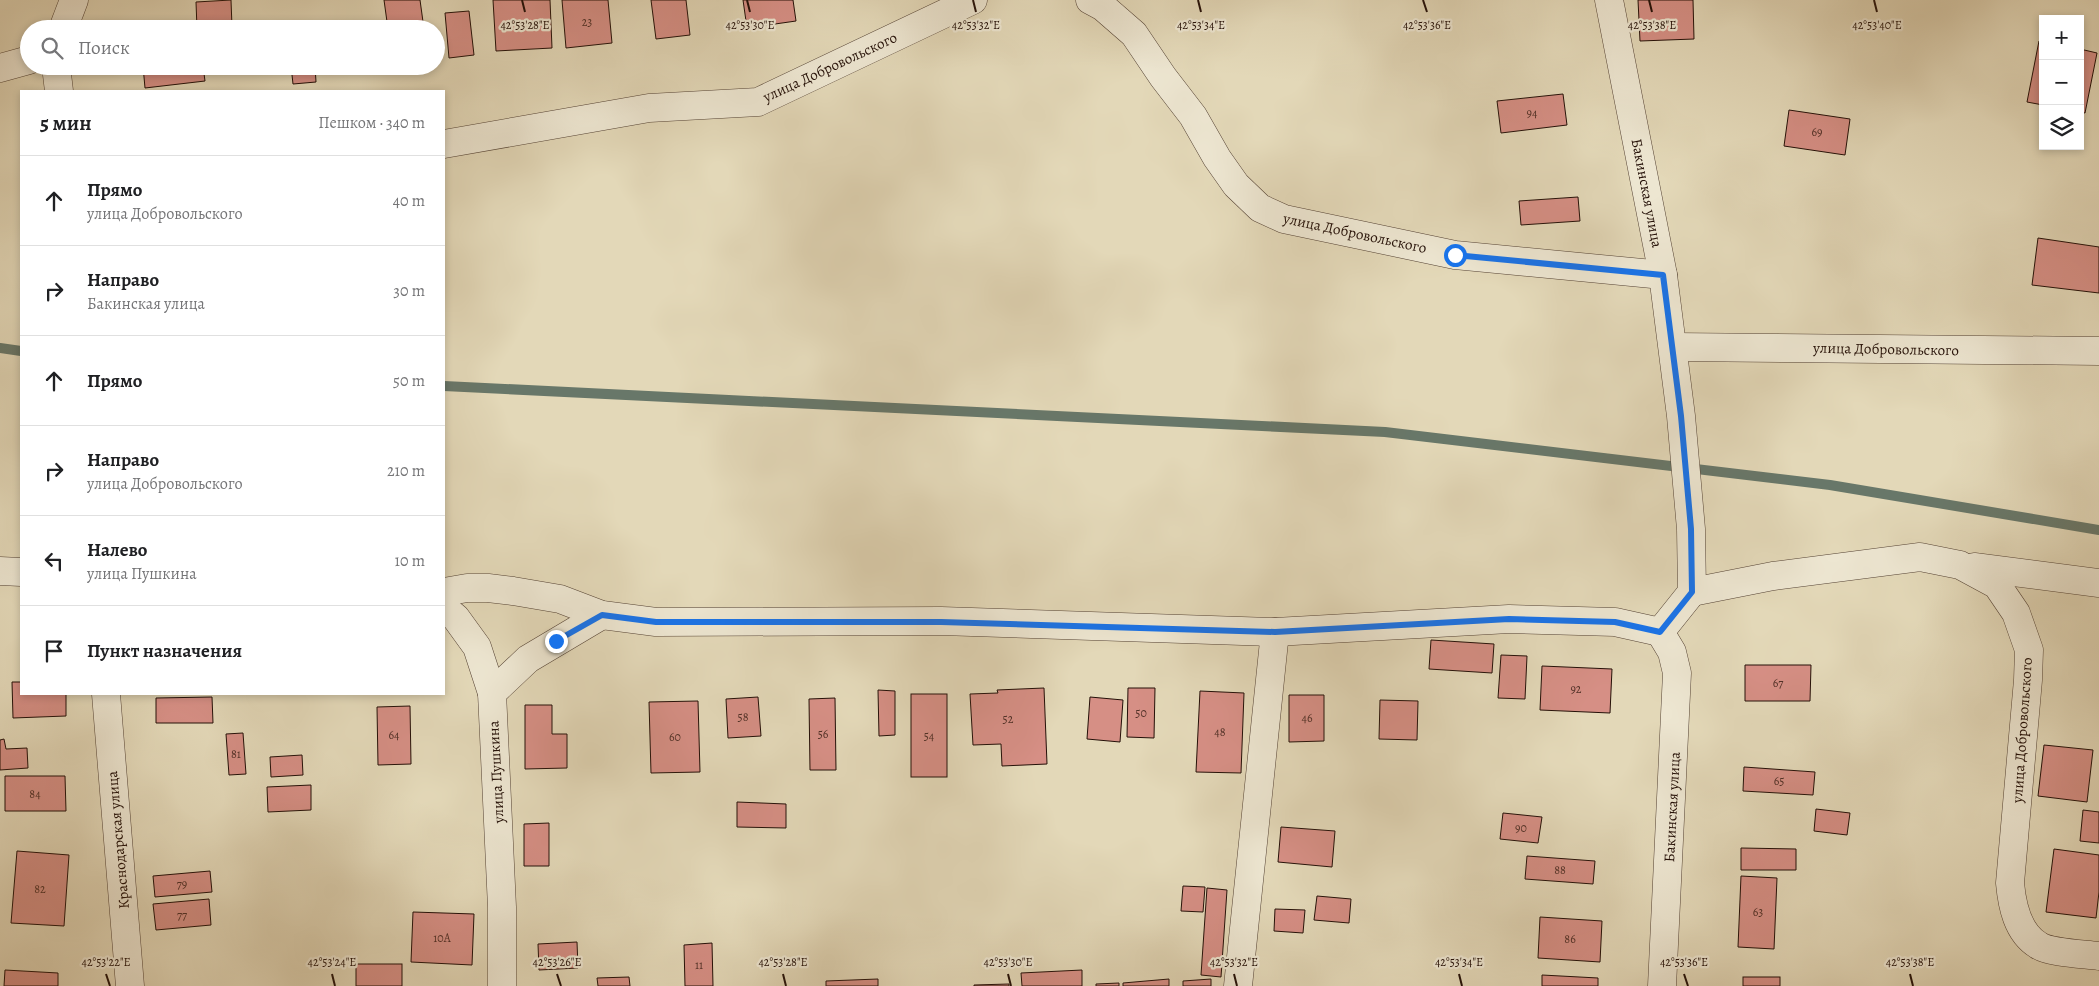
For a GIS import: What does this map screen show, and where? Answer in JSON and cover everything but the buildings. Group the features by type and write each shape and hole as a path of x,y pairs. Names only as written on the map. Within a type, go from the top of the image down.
{"street":[{"path":"66,20 74,0"},
{"name":"улица Добровольского","path":"445,144 649,108 758,102 973,0"},
{"name":"улица Добровольского","path":"1090,0 1104,7 1134,34 1163,77 1193,116 1217,158 1236,185 1260,208 1284,219 1455,255 1663,275"},
{"name":"Бакинская улица","path":"1609,0 1663,275 1681,416 1691,529 1692,592"},
{"path":"0,68 20,62"},
{"path":"57,75 59,90"},
{"name":"улица Добровольского","path":"1672,347 2099,351"},
{"name":"улица Добровольского","path":"1692,592 1773,576 1920,557 1960,565 1997,585 2016,613 2029,650 2010,883 2012,904 2022,928 2038,946 2068,953 2099,956"},
{"path":"1960,565 2099,582"},
{"path":"0,571 20,572"},
{"path":"445,592 467,588 513,591 560,599 602,615 656,622 941,622 1275,632 1509,619 1615,622 1660,632 1692,592"},
{"name":"улица Пушкина","path":"445,609 456,618 477,647 492,693 502,907 502,986"},
{"path":"492,693 528,659 602,615"},
{"path":"1238,986 1275,632"},
{"name":"Бакинская улица","path":"1660,632 1672,652 1677,673 1662,986"},
{"name":"Краснодарская улица","path":"106,695 130,986"}],"waterway":[{"path":"0,348 20,351"},
{"path":"445,386 1385,432 1830,485 2099,530"}],"route":[{"path":"556,641 602,615 656,622 941,622 1275,632 1509,619 1615,622 1660,632 1692,592 1691,529 1681,416 1663,275 1455,255"}]}
